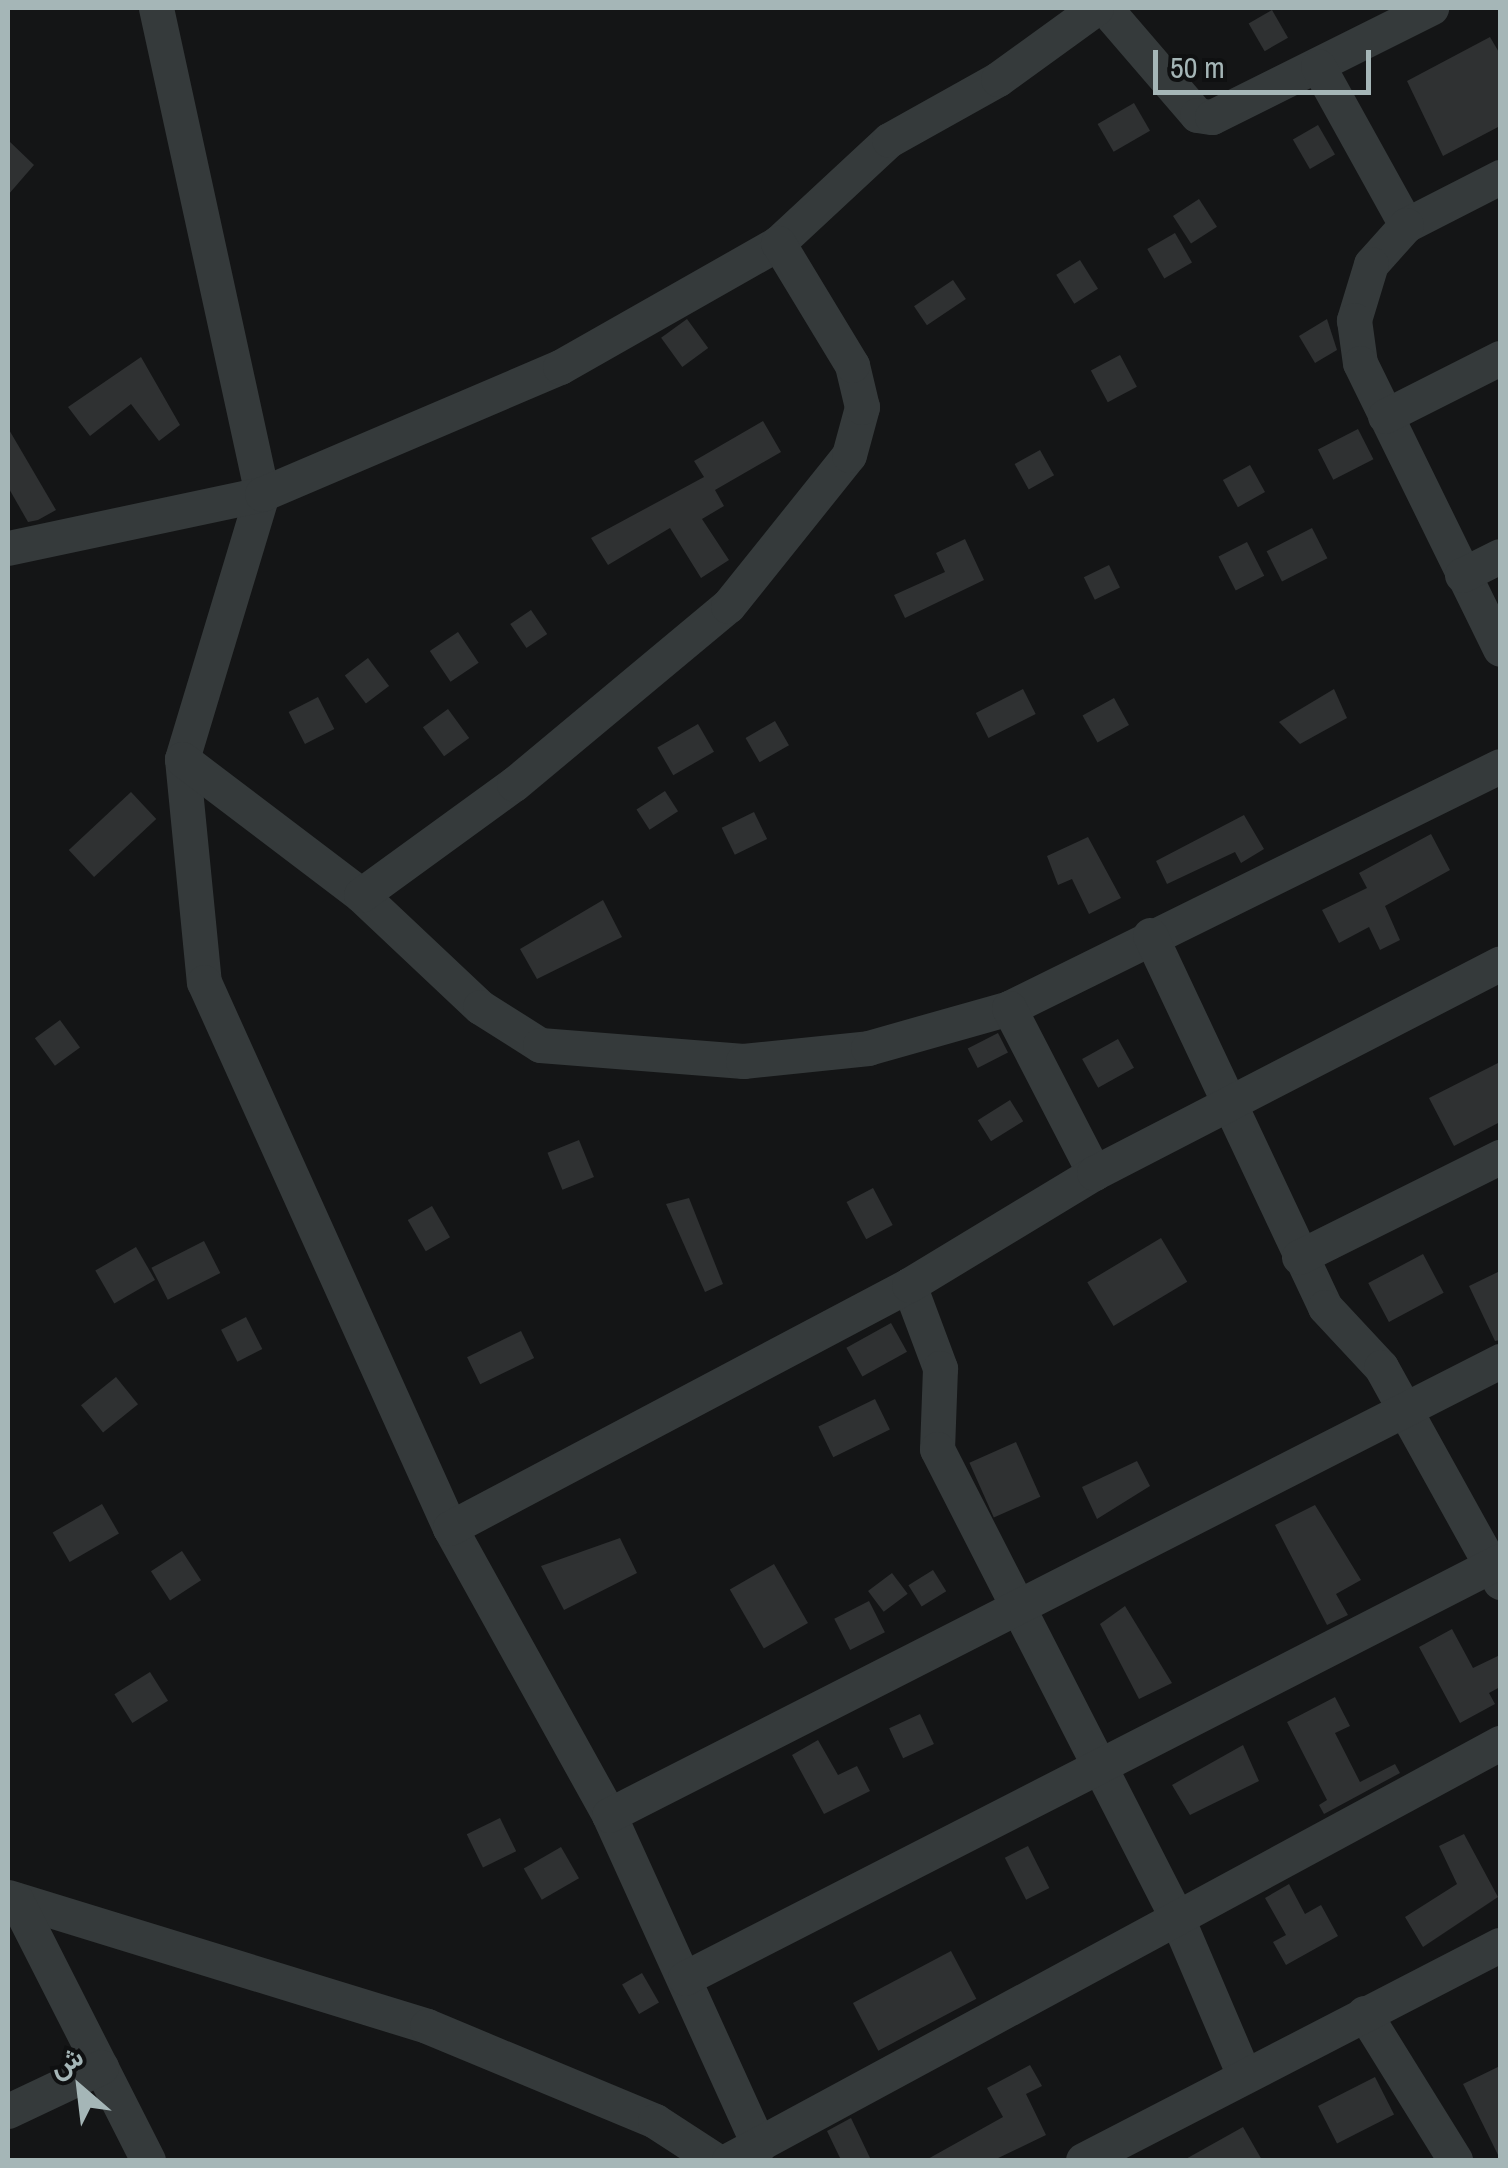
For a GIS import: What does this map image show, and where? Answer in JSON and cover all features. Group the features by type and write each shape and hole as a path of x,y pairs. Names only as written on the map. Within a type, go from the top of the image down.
{"street":[{"path":"156,8 262,494 182,759 204,982 450,1528 609,1815 685,1978 744,2153 1500,1743"},
{"path":"10,546 262,494 518,388 778,242 889,140 998,79 1096,8"},
{"path":"1106,8 1203,117 1318,66 1431,8"},
{"path":"1318,66 1406,225"},
{"path":"1500,176 1406,225 1371,264 1354,320 1360,363 1500,649"},
{"path":"362,895 514,784 728,606 849,455 862,407 852,365 778,242"},
{"path":"1384,416 1500,358"},
{"path":"1462,575 1500,556"},
{"path":"182,759 362,895 480,1007 540,1045 743,1061 868,1048 1010,1008 1150,935 1500,766"},
{"path":"685,1978 1498,1570 1406,1412 1299,1258 1150,935"},
{"path":"450,1528 909,1285 1094,1173 1500,963"},
{"path":"1010,1008 1094,1173"},
{"path":"1299,1258 1500,1156"},
{"path":"909,1285 940,1368 937,1449 1177,1918 1243,2073"},
{"path":"609,1815 1022,1609 1500,1361"},
{"path":"12,1899 148,2160"},
{"path":"12,1899 427,2026 655,2121 716,2160"},
{"path":"1083,2160 1243,2073 1500,1946"},
{"path":"1364,2013 1455,2160"},
{"path":"8,2112 101,2067"}],"building":[{"path":"1272,10 1288,38 1265,51 1249,24"},
{"path":"1490,37 1500,54 1500,126 1443,156 1407,81"},
{"path":"1134,103 1150,131 1114,152 1098,124"},
{"path":"1318,125 1335,154 1310,169 1293,140"},
{"path":"8,140 34,165 8,195"},
{"path":"1199,199 1217,227 1191,244 1173,216"},
{"path":"1175,233 1192,262 1164,278 1147,249"},
{"path":"1080,260 1098,289 1074,304 1056,275"},
{"path":"953,280 966,299 927,325 914,306"},
{"path":"687,319 708,348 682,367 661,338"},
{"path":"1327,319 1337,350 1315,363 1299,336"},
{"path":"1120,355 1137,387 1108,402 1091,370"},
{"path":"141,357 180,425 159,441 131,404 90,436 68,407"},
{"path":"763,421 781,452 715,490 724,506 702,519 729,560 701,578 670,528 608,565 591,538 704,477 694,461"},
{"path":"8,428 56,510 38,520 28,522 8,487"},
{"path":"1358,429 1373,459 1333,480 1318,449"},
{"path":"1040,450 1054,475 1029,489 1015,464"},
{"path":"1250,465 1265,492 1238,507 1223,480"},
{"path":"1312,528 1327,558 1282,581 1267,551"},
{"path":"965,539 984,580 905,618 894,595 945,572 936,553"},
{"path":"1247,542 1264,576 1236,590 1218,557"},
{"path":"1109,565 1120,587 1095,600 1084,577"},
{"path":"531,610 547,634 526,648 510,624"},
{"path":"458,632 479,663 451,682 430,651"},
{"path":"368,658 389,686 366,703 345,675"},
{"path":"1023,689 1036,714 988,738 976,713"},
{"path":"1334,689 1347,718 1300,744 1279,722"},
{"path":"318,697 334,729 305,744 289,712"},
{"path":"1114,698 1129,725 1098,743 1083,715"},
{"path":"448,709 469,738 444,756 423,727"},
{"path":"775,721 789,745 760,762 746,738"},
{"path":"698,724 714,752 673,775 657,748"},
{"path":"665,791 678,811 650,830 636,810"},
{"path":"131,792 156,819 94,877 69,850"},
{"path":"754,812 767,839 735,855 722,828"},
{"path":"1244,815 1264,849 1241,863 1235,852 1167,884 1156,861"},
{"path":"1431,834 1450,870 1385,906 1400,940 1380,950 1369,927 1339,943 1322,910 1367,888 1359,873"},
{"path":"1088,837 1121,898 1089,914 1072,879 1058,885 1047,856"},
{"path":"603,900 622,937 537,979 520,949"},
{"path":"60,1020 80,1048 55,1066 35,1038"},
{"path":"998,1033 1008,1053 978,1068 968,1048"},
{"path":"1118,1039 1134,1068 1098,1088 1082,1059"},
{"path":"1500,1062 1500,1122 1454,1146 1429,1098"},
{"path":"1010,1100 1023,1121 991,1141 978,1120"},
{"path":"579,1140 594,1177 562,1190 547,1153"},
{"path":"873,1188 893,1225 866,1239 847,1202"},
{"path":"689,1198 723,1284 705,1292 666,1204"},
{"path":"432,1206 450,1237 426,1251 408,1220"},
{"path":"1161,1238 1187,1282 1114,1326 1087,1282"},
{"path":"204,1241 220,1273 168,1300 151,1268"},
{"path":"136,1247 155,1280 114,1303 95,1270"},
{"path":"1423,1254 1444,1293 1389,1322 1368,1283"},
{"path":"1500,1271 1500,1340 1495,1341 1469,1286"},
{"path":"246,1317 262,1349 237,1362 221,1330"},
{"path":"891,1323 907,1352 862,1377 846,1348"},
{"path":"521,1331 534,1358 480,1384 467,1357"},
{"path":"116,1377 138,1404 103,1433 81,1405"},
{"path":"875,1399 890,1430 833,1457 818,1427"},
{"path":"1016,1442 1040,1497 994,1518 969,1463"},
{"path":"1137,1461 1150,1486 1097,1519 1082,1487"},
{"path":"102,1504 119,1533 70,1562 53,1533"},
{"path":"1315,1505 1361,1580 1336,1594 1348,1615 1327,1625 1275,1525"},
{"path":"620,1538 637,1573 564,1610 541,1566"},
{"path":"182,1551 201,1580 170,1601 151,1571"},
{"path":"774,1564 808,1623 764,1648 730,1590"},
{"path":"933,1570 946,1591 922,1607 908,1585"},
{"path":"892,1573 908,1594 884,1612 868,1591"},
{"path":"869,1601 885,1632 850,1650 834,1619"},
{"path":"1125,1606 1172,1683 1139,1699 1100,1624"},
{"path":"1452,1629 1473,1668 1500,1655 1500,1687 1489,1693 1495,1704 1460,1723 1419,1647"},
{"path":"150,1672 168,1701 132,1723 114,1694"},
{"path":"1335,1697 1350,1726 1335,1733 1360,1782 1395,1764 1400,1773 1324,1814 1319,1805 1327,1800 1287,1722"},
{"path":"920,1714 934,1744 903,1758 889,1728"},
{"path":"818,1740 838,1775 857,1766 870,1791 824,1814 792,1755"},
{"path":"1243,1745 1259,1781 1190,1815 1172,1785"},
{"path":"500,1818 516,1851 483,1867 467,1834"},
{"path":"1464,1834 1498,1897 1423,1947 1405,1917 1457,1884 1439,1846"},
{"path":"1028,1846 1049,1888 1026,1900 1005,1858"},
{"path":"561,1847 579,1878 542,1900 524,1868"},
{"path":"1289,1884 1305,1914 1321,1905 1338,1936 1286,1965 1273,1942 1286,1935 1265,1898"},
{"path":"951,1951 976,1999 878,2051 853,2003"},
{"path":"642,1973 659,2002 639,2014 622,1985"},
{"path":"1030,2065 1042,2086 1026,2094 1046,2135 994,2160 926,2160 1003,2117 987,2088"},
{"path":"1500,2066 1500,2159 1463,2084"},
{"path":"1375,2077 1394,2114 1337,2143 1318,2106"},
{"path":"851,2118 871,2160 841,2160 827,2131"},
{"path":"1243,2127 1262,2160 1184,2160"}]}
